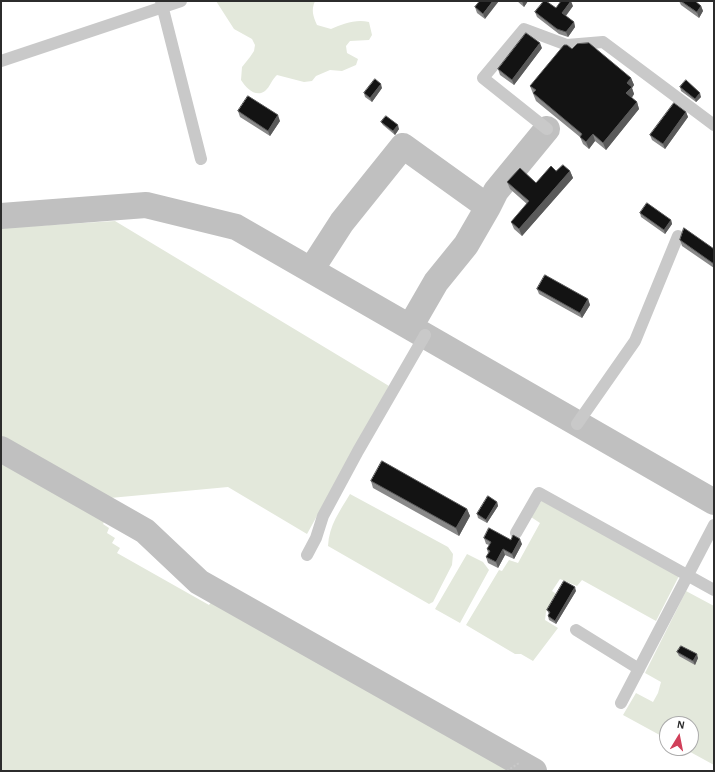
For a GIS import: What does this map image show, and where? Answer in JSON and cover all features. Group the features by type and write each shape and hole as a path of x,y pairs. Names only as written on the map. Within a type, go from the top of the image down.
{"lane":[{"path":"1,61 161,4 181,1"},
{"path":"161,4 201,159"},
{"path":"547,129 483,78 524,29 567,45 603,42 714,125"},
{"path":"577,424 635,341 678,236"},
{"path":"307,554 316,538 323,516 425,335"},
{"path":"516,533 539,493 714,590"},
{"path":"621,704 714,525"},
{"path":"576,630 639,669"}],"path":[{"path":"507,771 519,763"}],"shaded area":[{"path":"216,1 315,1 313,13 317,25 331,29 345,24 364,21 369,22 372,35 369,40 350,41 346,46 347,53 358,59 356,65 342,71 330,70 316,76 312,81 304,82 277,75 265,91 262,93 255,93 248,89 241,80 242,67 254,51 255,45 252,39 234,29"},
{"path":"115,221 389,386 307,534 228,487 110,498 1,436 1,228"},
{"path":"1,461 105,520 103,524 109,528 107,533 115,538 112,543 120,548 117,553 209,605 214,598 520,771 1,771"},
{"path":"350,494 448,547 453,554 452,565 433,602 429,604 328,546 330,531"},
{"path":"542,500 680,574 656,621 582,580 577,586 560,579 552,591 568,602 565,606 554,598 546,612 545,620 558,628 533,661 521,654 515,654 466,625 499,570 502,571 509,560 518,563 540,523 531,517"},
{"path":"467,554 483,562 489,570 460,623 435,609"},
{"path":"686,591 714,606 714,765 698,756 699,756 699,716 659,716 659,735 623,715 636,693 653,702 658,693 661,682 645,673"}],"building":[{"path":"480,1 493,1 483,14 475,7"},
{"path":"544,1 556,8 561,1 571,1 562,13 574,22 566,32 557,29 535,12"},
{"path":"681,1 695,1 701,6 697,12"},
{"path":"526,33 540,43 512,80 498,69"},
{"path":"589,43 631,78 627,83 632,87 626,93 637,102 603,143 593,134 586,142 580,137 582,134 533,93 536,90 530,86 564,45 567,45 572,49 577,44"},
{"path":"375,79 381,84 370,98 364,93"},
{"path":"686,80 700,93 695,99 680,87"},
{"path":"248,96 278,115 268,131 238,111"},
{"path":"674,103 686,112 663,144 650,135"},
{"path":"386,116 398,125 393,131 381,122"},
{"path":"563,165 570,171 519,229 511,222 529,201 507,182 520,168 536,183 551,166 556,171"},
{"path":"647,203 671,220 664,230 640,213"},
{"path":"684,228 714,249 714,264 680,240"},
{"path":"545,275 588,299 580,313 537,289"},
{"path":"382,461 467,509 456,528 371,481"},
{"path":"488,496 497,502 486,520 477,514"},
{"path":"489,528 511,540 513,535 520,539 512,554 503,549 496,562 486,557 490,551 487,549 491,542 484,538"},
{"path":"564,581 575,587 555,621 548,616 550,612 547,610"},
{"path":"681,646 697,654 693,661 677,652"}],"taxiway":[{"path":"410,327 436,282 466,245 496,191 547,129"},
{"path":"311,270 342,222 403,146 488,207"},
{"path":"1,216 146,205 236,227 714,502"},
{"path":"1,449 145,531 199,582 534,771"}]}
